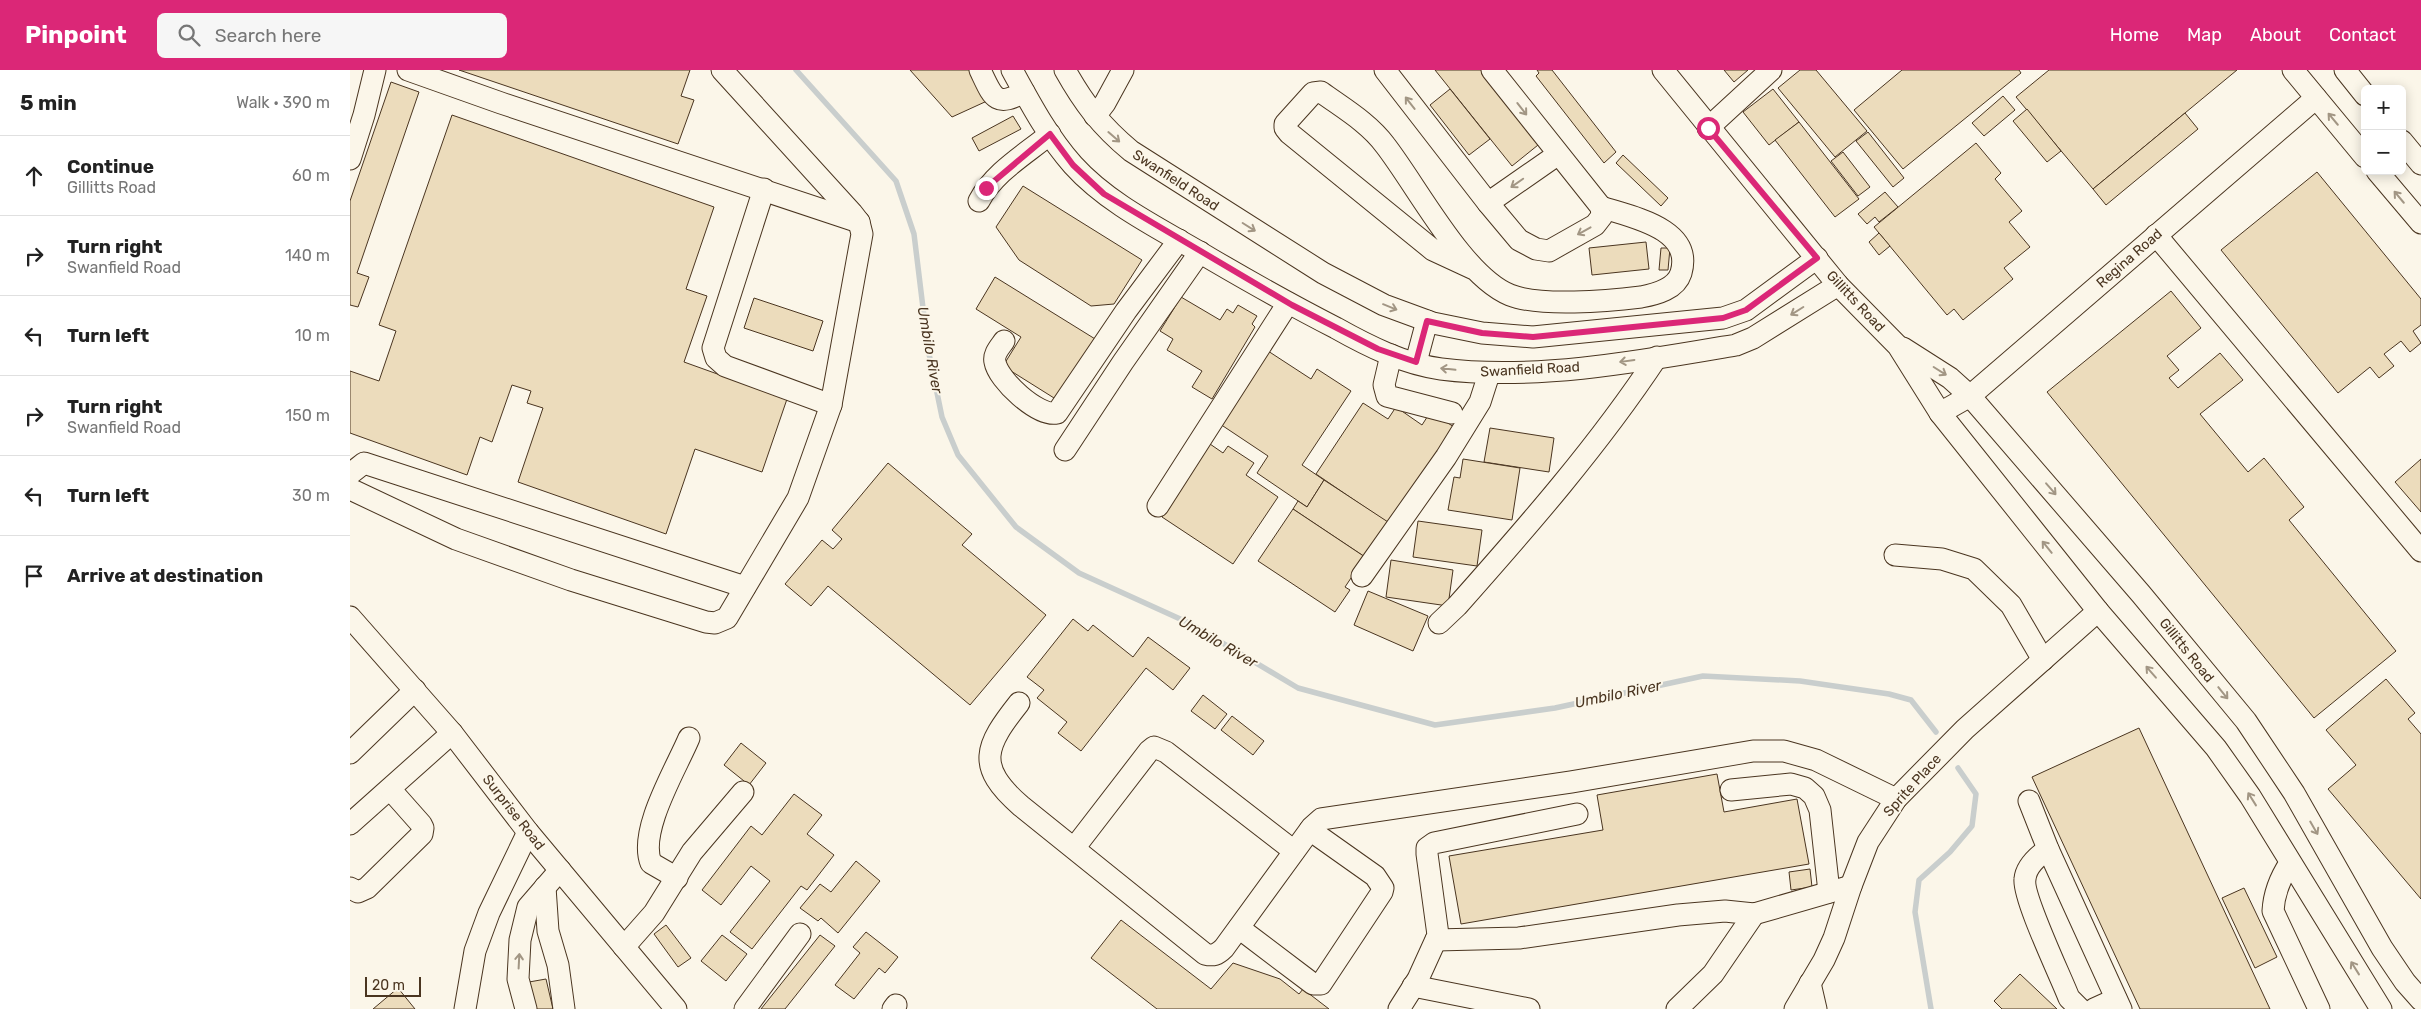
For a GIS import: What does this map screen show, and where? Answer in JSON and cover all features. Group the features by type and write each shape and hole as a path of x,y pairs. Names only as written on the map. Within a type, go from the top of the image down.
{"street":[{"path":"350,159 364,115 375,70"},
{"path":"408,70 501,103 859,222"},
{"path":"350,489 456,539 571,580 706,622 715,623 727,618 798,498 831,405 862,234 859,222 722,70"},
{"path":"980,70 989,88 1002,100 1007,101 1024,92"},
{"name":"Swanfield Road","path":"1012,70 1050,134 1073,165 1104,194 1288,303 1391,355 1438,368 1489,374 1593,365 1736,344 1753,338 1838,285"},
{"name":"Swanfield Road","path":"1064,70 1103,127 1131,151 1323,273 1376,301 1427,321 1482,333 1533,337 1723,318 1746,310 1817,258"},
{"path":"1095,116 1105,103 1122,70"},
{"path":"1385,70 1519,240 1536,249 1548,251 1600,221 1602,216 1600,207 1492,70"},
{"name":"Gillitts Road","path":"1663,70 1708,128 1838,285 1898,346 1940,413 2098,611 2216,748 2250,796 2381,1009"},
{"path":"1708,128 1771,70"},
{"path":"2293,70 2361,151"},
{"path":"2345,70 2361,90"},
{"path":"1474,269 1454,262 1433,250 1289,133 1285,128 1285,124 1313,93 1321,92 1366,124 1384,143 1474,269 1495,287 1510,295 1540,302 1632,298 1653,295 1673,286 1680,277 1683,266 1678,244 1671,234 1658,227 1600,207"},
{"name":"Regina Road","path":"1940,413 1970,396 2316,98"},
{"path":"979,201 986,188 994,179 1050,134"},
{"path":"2406,146 2421,164"},
{"path":"1488,203 1558,155"},
{"path":"2380,175 2421,223"},
{"path":"764,189 713,348 716,358 725,366 831,405"},
{"path":"2156,235 2421,551"},
{"path":"1004,341 994,360 998,369 1017,393 1028,402 1047,413 1056,413 1126,311 1179,240"},
{"path":"1064,450 1200,252"},
{"path":"1158,506 1288,303"},
{"path":"1416,362 1427,321"},
{"path":"1589,332 1593,365"},
{"name":"Gillitts Road","path":"1898,346 1950,378 1970,396 2142,594 2246,721 2294,793 2382,948 2405,982 2421,1000"},
{"path":"1391,355 1384,385 1387,396 1452,413"},
{"path":"1439,622 1457,606 1560,487 1630,397 1657,357"},
{"path":"1362,576 1446,457 1480,402 1489,374"},
{"path":"350,474 364,463 745,587"},
{"path":"1895,555 1942,558 1974,569 2011,605 2043,660"},
{"name":"Sprite Place","path":"1794,1009 1834,938 1868,842 1896,799 1965,729 2098,611"},
{"name":"Surprise Road","path":"350,616 452,733 528,832 676,1009"},
{"path":"350,753 415,690"},
{"path":"1019,703 995,735 989,749 994,775 999,785 1205,954 1218,954 1310,830 1321,819 1571,782 1753,751 1784,751 1816,760 1896,799"},
{"path":"350,824 452,733"},
{"path":"677,878 651,864 648,846 653,818 690,738"},
{"path":"1075,847 1154,747 1166,752 1294,851"},
{"path":"1730,790 1791,784 1805,788 1814,796 1820,810 1829,892"},
{"path":"350,888 358,892 367,888 422,834 423,828 421,824 390,789"},
{"path":"624,947 654,913 692,852 742,792"},
{"path":"2029,801 2048,850 2118,1004 2094,1009"},
{"path":"1399,1009 1436,940 1437,924 1426,854 1430,846 1434,843 1577,814"},
{"path":"1239,928 1313,984 1320,984 1383,888 1375,876 1310,830"},
{"path":"465,1009 475,951 489,913 528,832"},
{"path":"2048,850 2039,856 2029,868 2024,880 2027,898 2069,998 2080,1009"},
{"path":"2290,863 2280,878 2273,911 2319,1009"},
{"path":"526,1009 518,979 520,940 528,907 560,870"},
{"path":"1436,940 1519,938 1716,912 1754,914 1851,886"},
{"path":"545,888 548,931 558,965 564,1009"},
{"path":"1677,1009 1713,974 1754,914"},
{"path":"745,1009 800,934"},
{"path":"1810,983 1816,1009"},
{"path":"1413,986 1528,1009"}],"building":[{"path":"459,70 690,70 681,96 694,100 678,144"},
{"path":"910,70 973,70 987,101 952,117"},
{"path":"1435,70 1486,70 1543,141 1512,166"},
{"path":"1537,70 1552,70 1616,152 1604,163 1536,76 1539,73"},
{"path":"1724,70 1748,70 1734,82"},
{"path":"1800,70 1816,70 1867,131 1835,157 1778,88"},
{"path":"1902,70 2019,70 2021,73 1903,169 1854,110"},
{"path":"2049,70 2237,70 2093,189 2016,97"},
{"path":"391,82 419,92 357,273 369,277 358,307 350,305 350,201"},
{"path":"1450,89 1490,139 1469,155 1430,105"},
{"path":"1773,89 1799,122 1769,145 1743,112"},
{"path":"2003,96 2015,110 1984,136 1972,123"},
{"path":"2027,109 2061,151 2047,162 2013,121"},
{"path":"2185,113 2198,129 2106,205 2093,189"},
{"path":"452,115 714,207 686,289 707,296 684,362 787,399 762,472 695,449 666,534 518,482 543,408 527,403 531,391 512,385 492,442 480,437 467,475 350,433 350,371 379,381 396,331 379,325"},
{"path":"1013,116 1021,129 979,151 972,138"},
{"path":"1799,122 1859,199 1835,217 1775,140"},
{"path":"1868,132 1904,178 1893,187 1856,141"},
{"path":"1976,143 2001,173 1995,179 2022,211 2009,222 2030,247 2004,268 2013,279 1963,320 1954,309 1947,315 1874,227"},
{"path":"1843,152 1870,187 1858,196 1831,161"},
{"path":"1623,155 1668,198 1661,206 1616,163"},
{"path":"2317,172 2421,299 2421,325 2413,331 2421,343 2410,352 2401,341 2384,354 2394,366 2379,378 2370,367 2338,393 2221,250"},
{"path":"1023,186 1142,260 1114,304 1091,306 1019,260 996,227"},
{"path":"1885,192 1898,207 1879,222 1875,217 1867,224 1858,214"},
{"path":"1879,233 1890,246 1879,255 1869,242"},
{"path":"1646,242 1649,269 1592,275 1589,248"},
{"path":"1661,248 1670,248 1668,270 1659,270"},
{"path":"995,277 1100,342 1062,403 1003,366 1021,337 976,309"},
{"path":"2171,291 2201,328 2167,356 2179,370 2169,378 2178,388 2220,353 2243,380 2200,414 2248,472 2264,458 2304,507 2289,520 2396,651 2314,718 2047,392"},
{"path":"1181,297 1220,320 1227,309 1233,313 1238,305 1257,316 1252,324 1255,327 1212,399 1192,387 1202,371 1167,350 1173,339 1160,331"},
{"path":"754,298 823,321 813,351 744,328"},
{"path":"1268,351 1311,379 1317,369 1351,391 1302,465 1324,480 1307,507 1257,473 1268,456 1220,424"},
{"path":"1363,403 1388,419 1396,407 1422,425 1431,411 1458,430 1394,527 1316,474"},
{"path":"1490,428 1554,438 1549,472 1484,462"},
{"path":"1210,444 1223,453 1228,446 1254,463 1246,475 1278,497 1233,564 1162,517"},
{"path":"1463,459 1520,468 1512,520 1448,510 1454,477 1460,478"},
{"path":"2421,459 2421,512 2395,482"},
{"path":"888,463 972,534 962,545 1046,615 970,705 828,586 811,606 785,584 822,540 833,549 842,539 832,530"},
{"path":"1324,480 1388,522 1365,557 1293,509 1298,501 1307,507"},
{"path":"1293,509 1365,557 1345,587 1350,590 1335,612 1258,561"},
{"path":"1418,521 1482,530 1477,566 1413,557"},
{"path":"1391,560 1453,570 1448,606 1386,597"},
{"path":"1368,591 1428,616 1413,651 1354,625"},
{"path":"1073,619 1088,631 1093,625 1133,657 1148,637 1190,668 1173,690 1146,668 1081,751 1058,733 1067,722 1037,698 1044,690 1027,677"},
{"path":"2386,679 2415,713 2408,719 2421,734 2421,899 2328,789 2356,765 2326,730"},
{"path":"1203,695 1227,714 1215,729 1191,711"},
{"path":"1232,716 1264,741 1253,755 1221,730"},
{"path":"2139,728 2270,1009 2140,1009 2032,777"},
{"path":"741,743 766,763 749,785 724,765"},
{"path":"1717,774 1724,812 1797,799 1809,864 1461,924 1449,856 1603,830 1597,795"},
{"path":"794,794 822,815 807,834 834,855 807,890 801,886 752,949 730,932 770,881 751,866 721,905 702,890 751,826 762,835"},
{"path":"856,861 880,881 838,933 821,918 818,921 800,908 820,884 831,892"},
{"path":"1810,869 1812,887 1791,890 1789,872"},
{"path":"2244,888 2277,957 2255,968 2222,898"},
{"path":"1121,920 1211,989 1233,963 1280,979 1299,994 1303,989 1329,1009 1157,1009 1091,958"},
{"path":"666,925 691,958 678,967 654,934"},
{"path":"866,932 898,957 885,973 879,968 854,999 835,985 860,953 853,947"},
{"path":"722,935 747,954 726,981 701,961"},
{"path":"820,935 835,946 785,1009 761,1009"},
{"path":"2020,974 2057,1009 2002,1009 1994,1001"},
{"path":"546,979 553,1009 535,1009 529,982"},
{"path":"398,988 415,1009 373,1009"}],"waterway":[{"name":"Umbilo River","path":"796,70 896,181 914,234 928,349 942,417 958,455 1016,527 1079,573 1189,623 1298,688 1435,725 1555,708 1703,676 1800,681 1889,694 1911,700 1936,732"},
{"name":"Umbilo River","path":"1931,1009 1915,912 1919,880 1950,852 1972,826 1976,794 1958,768"}],"route":[{"path":"986,188 994,179 1050,134 1073,165 1104,194 1292,305 1356,339 1391,355 1416,362 1427,321 1482,333 1533,337 1723,318 1746,310 1817,258 1708,128"}]}
